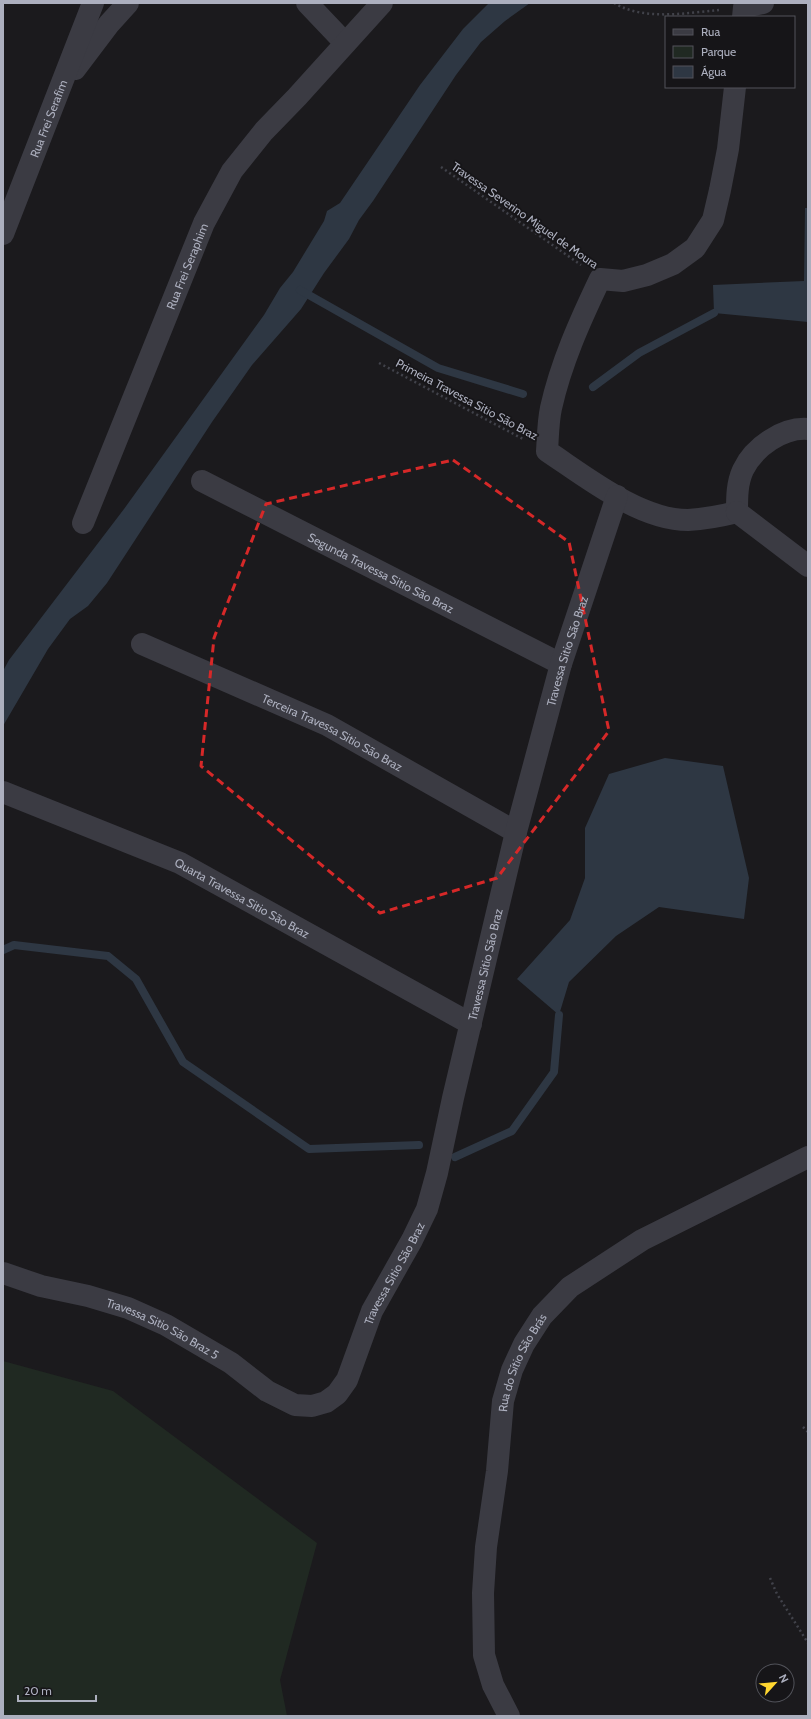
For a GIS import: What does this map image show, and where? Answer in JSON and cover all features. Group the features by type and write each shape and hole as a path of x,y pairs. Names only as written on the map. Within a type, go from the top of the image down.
{"street":[{"name":"Rua Frei Serafim","path":"3,234 92,3"},
{"path":"58,90 108,24 128,3"},
{"path":"307,3 345,43"},
{"name":"Rua Frei Seraphim","path":"83,522 204,222 232,171 264,131 298,98 345,43 382,3"},
{"path":"735,88 728,149 713,220 695,248 673,264 647,275 623,281 600,279 578,326 561,368 551,410 547,451 639,509 663,517 687,520 712,518 737,512"},
{"path":"737,512 737,490 744,469 757,450 778,435 808,429"},
{"name":"Segunda Travessa Sitio São Braz","path":"202,481 561,664"},
{"name":"Travessa Sitio São Braz","path":"312,1406 326,1402 338,1394 347,1380 372,1311 412,1240 427,1209 437,1174 453,1098 516,832 561,664 617,496"},
{"path":"737,512 808,566"},
{"name":"Terceira Travessa Sitio São Braz","path":"142,644 327,724 516,832"},
{"name":"Quarta Travessa Sitio São Braz","path":"3,792 180,863 471,1024"},
{"name":"Rua do Sítio São Brás","path":"510,1716 493,1685 484,1655 482,1593 486,1547 497,1471 503,1401 512,1370 524,1344 542,1316 570,1287 642,1240 808,1157"},
{"name":"Travessa Sitio São Braz 5","path":"3,1273 40,1286 88,1296 128,1308 166,1325 231,1363 268,1391 295,1405 312,1406"}],"path":[{"path":"614,3 621,7 638,12 688,13 750,9"},
{"name":"Travessa Severino Miguel de Moura","path":"441,167 600,279"},
{"name":"Primeira Travessa Sitio São Braz","path":"379,363 547,451"},
{"path":"803,1427 808,1432"},
{"path":"770,1578 777,1594 808,1643"}],"highlighted area":[{"path":"453,460 569,542 609,731 497,878 380,913 201,766 214,638 266,504"}],"green space":[{"path":"3,1361 113,1391 317,1543 280,1680 287,1716 3,1716"}],"water":[{"path":"489,3 530,3 505,21 481,42 456,75 359,220 349,239 324,273 301,309 252,365 212,422 107,583 88,606 70,619 48,649 3,726 3,671 9,660 124,509 264,315 280,288 293,272 324,221 327,211 340,203 420,85 463,29"},
{"path":"805,208 808,208 808,322 714,313 713,285 804,281"},
{"path":"665,758 723,766 749,878 744,919 659,907 616,936 569,982 559,1015 517,979 570,920 585,878 585,828 609,774"}],"waterway":[{"path":"300,290 438,368 523,394"},
{"path":"593,387 639,353 714,313"},
{"path":"3,950 14,945 108,956 136,979 183,1062 309,1149 419,1145"},
{"path":"455,1157 512,1131 554,1072 559,1015"}]}
